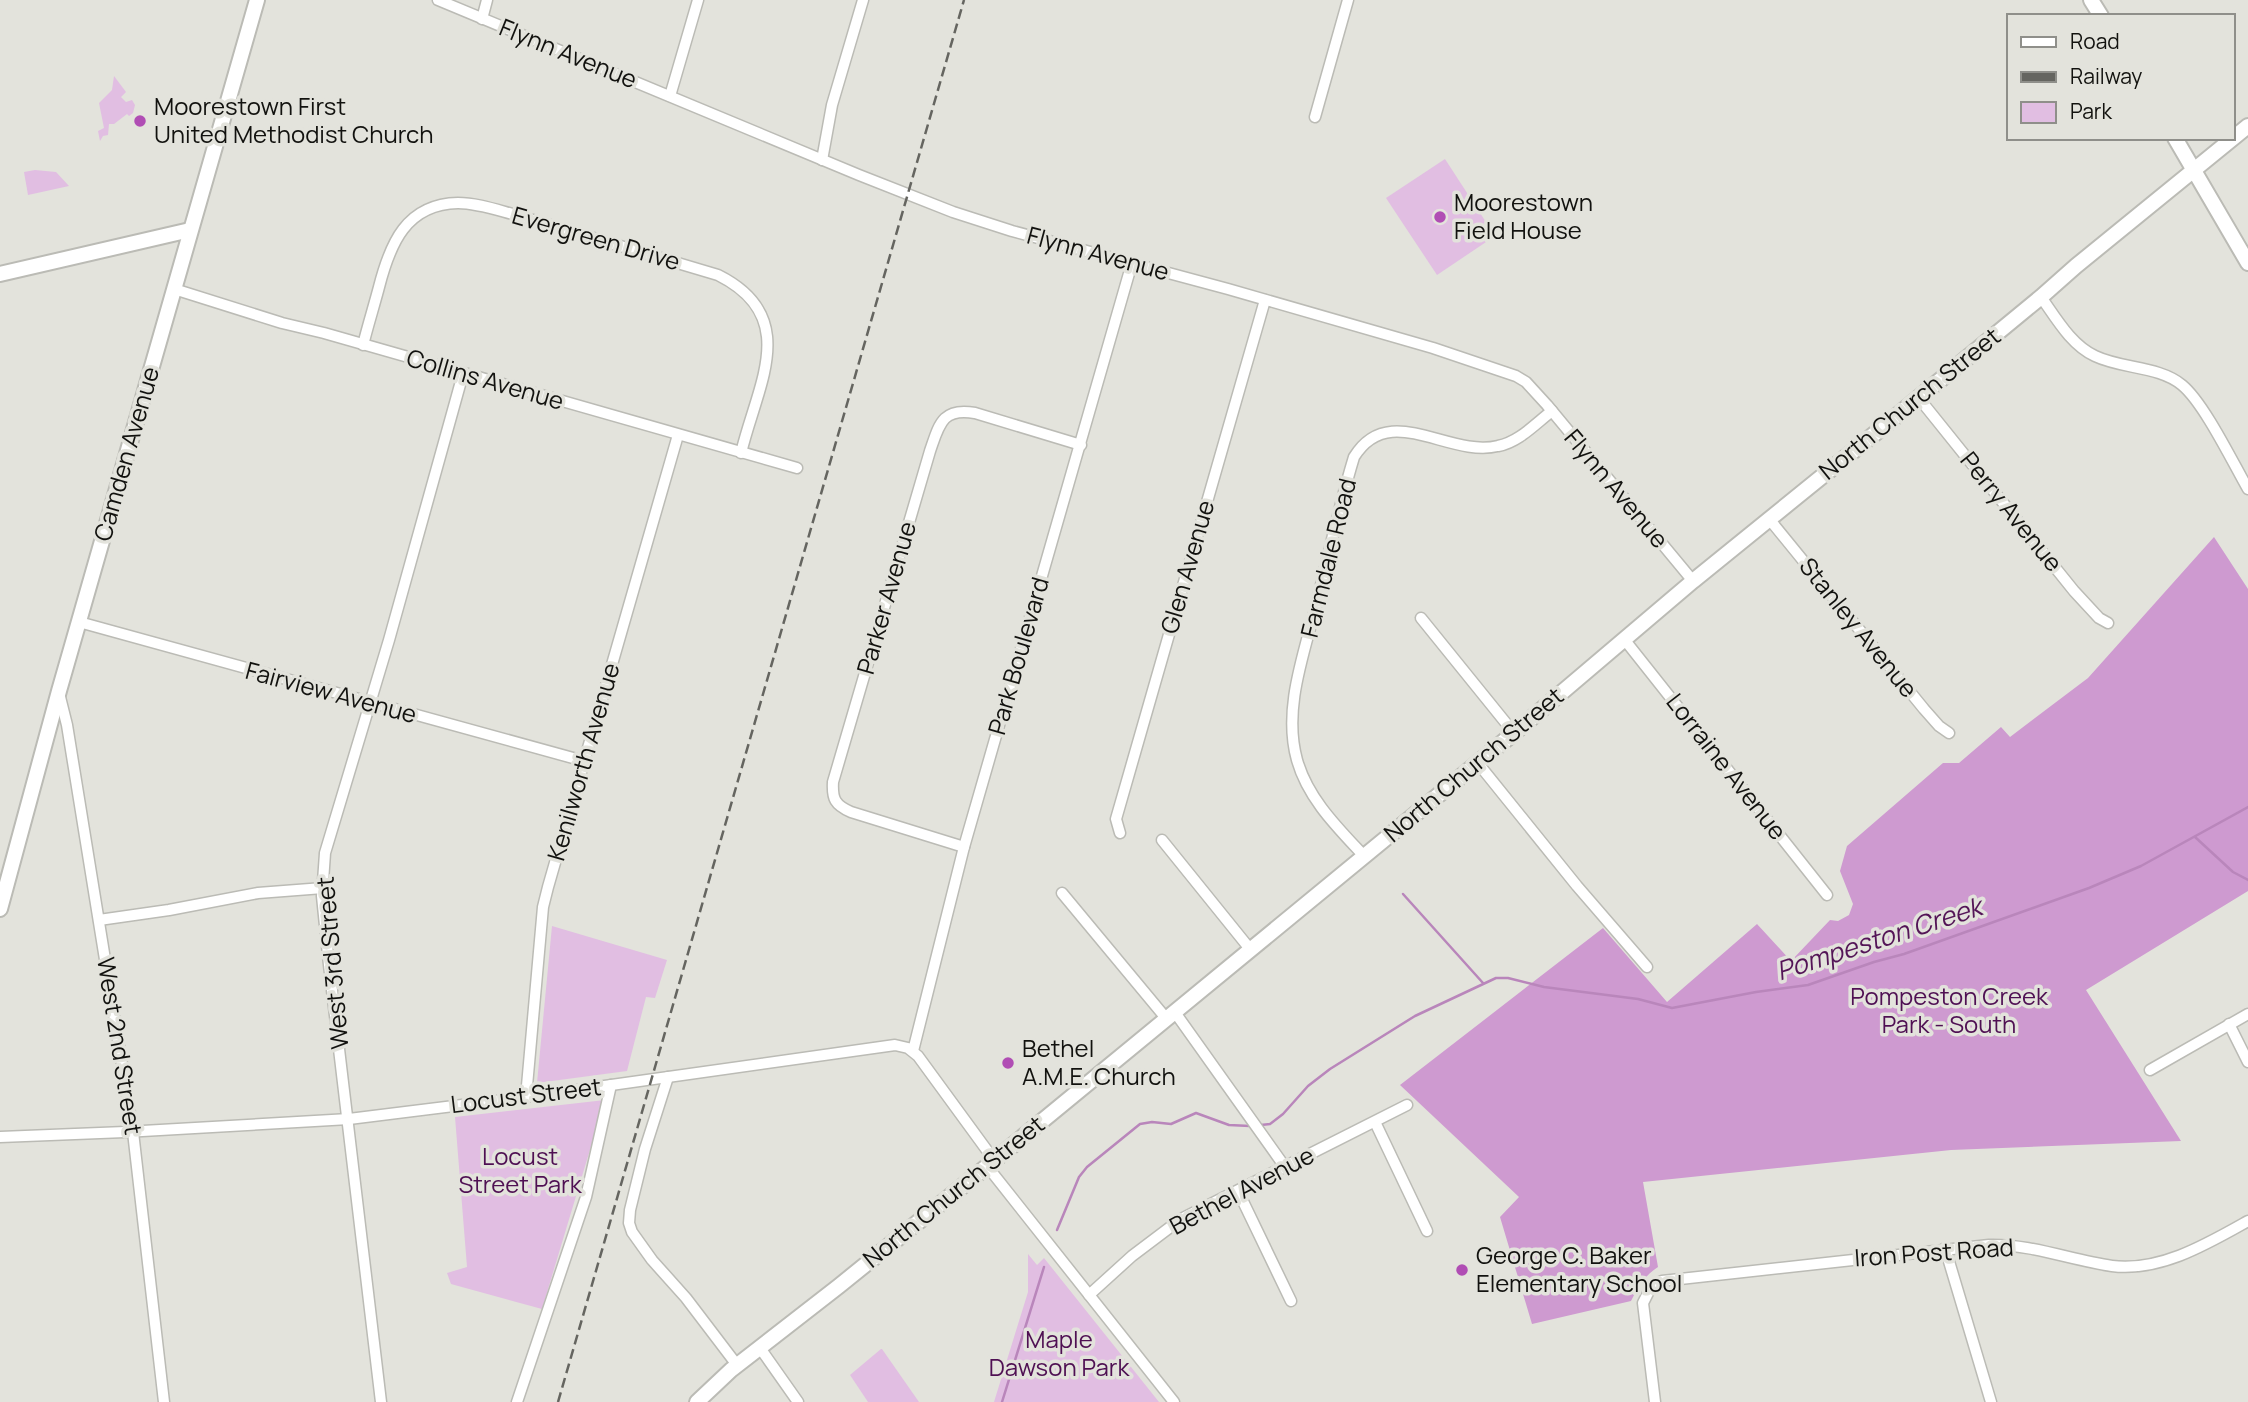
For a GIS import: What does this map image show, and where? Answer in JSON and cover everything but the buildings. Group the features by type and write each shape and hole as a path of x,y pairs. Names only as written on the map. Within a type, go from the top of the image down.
{"main road":[{"name":"Camden Avenue","path":"0,909 59,691 257,0"},
{"name":"North Church Street","path":"2234,137 2248,126"},
{"path":"2176,140 2248,262"},
{"name":"North Church Street","path":"697,1402 737,1365 990,1163 2230,140"},
{"path":"0,274 190,230"}],"street":[{"name":"Flynn Avenue","path":"438,0 822,160 972,218 1499,369 1526,382 1693,581"},
{"path":"482,19 487,0"},
{"path":"670,96 698,0"},
{"path":"822,160 832,105 863,0"},
{"path":"1315,117 1348,0"},
{"name":"Evergreen Drive","path":"363,345 392,244 410,220 436,207 454,203 485,206 718,275 747,293 764,320 768,354 741,453"},
{"name":"Park Boulevard","path":"913,1051 964,848 1132,262"},
{"name":"Collins Avenue","path":"174,289 282,323 797,468"},
{"path":"2041,297 2087,352 2106,361 2164,376 2182,385 2199,404 2248,489"},
{"name":"Glen Avenue","path":"1120,833 1115,819 1265,300"},
{"name":"West 3rd Street","path":"382,1402 329,965 323,888 325,853 463,374"},
{"name":"Perry Avenue","path":"1918,397 2074,591 2099,618 2108,623"},
{"name":"Parker Avenue","path":"964,848 851,812 836,804 833,789 880,616 940,422 958,411 975,413 1081,445"},
{"name":"Farmdale Road","path":"1364,856 1325,813 1305,781 1297,759 1292,726 1300,673 1354,457 1368,438 1389,431 1466,446 1496,447 1519,438 1552,411"},
{"name":"Kenilworth Avenue","path":"526,1097 543,907 678,435"},
{"name":"Stanley Avenue","path":"1770,520 1924,709 1949,733"},
{"path":"1421,618 1514,733"},
{"name":"Fairview Avenue","path":"79,622 369,704 584,761"},
{"name":"Lorraine Avenue","path":"1624,639 1827,895"},
{"name":"West 2nd Street","path":"59,691 67,725 133,1132 164,1402"},
{"path":"1477,762 1647,967"},
{"path":"1162,840 1250,949"},
{"path":"99,920 169,911 258,893 323,888"},
{"path":"1062,893 1170,1014 1286,1167"},
{"path":"2150,1070 2248,1014"},
{"path":"2229,1024 2248,1062"},
{"name":"Locust Street","path":"0,1137 349,1119 886,1046 902,1046 913,1051"},
{"path":"913,1051 990,1163 1174,1402"},
{"path":"668,1077 645,1149 629,1223 632,1232 652,1260 686,1298 737,1365"},
{"path":"517,1402 586,1197 611,1085"},
{"name":"Bethel Avenue","path":"1089,1295 1170,1226 1406,1105"},
{"path":"1375,1122 1427,1231"},
{"path":"1238,1191 1291,1301"},
{"name":"Iron Post Road","path":"1655,1402 1643,1303 1652,1285 1672,1279 1945,1248 2003,1244 2115,1266 2143,1266 2184,1254 2248,1221"},
{"path":"1945,1248 1991,1402"},
{"path":"760,1348 798,1402"}],"green space":[{"path":"114,76 126,92 121,97 126,102 132,100 135,105 129,116 127,114 114,124 109,124 108,135 103,136 100,141 98,131 104,128 99,103 112,90"},
{"name":"Moorestown Field House","path":"1445,159 1495,236 1437,275 1386,198"},
{"path":"24,172 56,172 69,186 28,195"},
{"name":"Pompeston Creek Park - South","path":"2214,537 2248,589 2248,891 2086,990 2181,1141 1951,1150 1643,1182 1658,1267 1642,1282 1631,1301 1532,1324 1500,1217 1519,1197 1400,1085 1603,928 1667,1002 1757,924 1791,961 1830,920 1838,921 1849,915 1853,904 1840,871 1847,846 1943,763 1959,763 2001,727 2010,737 2088,678"},
{"name":"Locust Street Park","path":"552,926 667,960 655,998 646,997 627,1071 537,1083"},
{"name":"Locust Street Park","path":"605,1100 542,1309 451,1284 447,1273 467,1267 455,1117"},
{"name":"Maple Dawson Park","path":"1028,1254 1037,1265 1044,1258 1159,1402 994,1402 1028,1292"},
{"name":"Maple Dawson Park","path":"881,1349 919,1402 868,1402 850,1375"}],"waterway":[{"name":"Pompeston Creek","path":"1261,1125 1270,1124 1283,1114 1308,1086 1330,1069 1415,1016 1496,978 1638,999 1672,1008 1808,985 2089,888 2141,866 2248,807"},
{"path":"2195,837 2233,872 2248,880"},
{"path":"1403,894 1483,983"},
{"name":"Pompeston Creek","path":"1057,1230 1079,1177 1087,1167 1140,1124 1171,1124 1196,1113 1229,1125 1250,1126"},
{"name":"Pompeston Creek","path":"1002,1402 1044,1267"}],"railway":[{"path":"558,1402 964,0"}],"place":[{"name":"Moorestown First United Methodist Church","path":"140,121"},
{"name":"Moorestown Field House","path":"1440,217"},
{"name":"Bethel A.M.E. Church","path":"1008,1063"},
{"name":"George C. Baker Elementary School","path":"1462,1270"}]}
